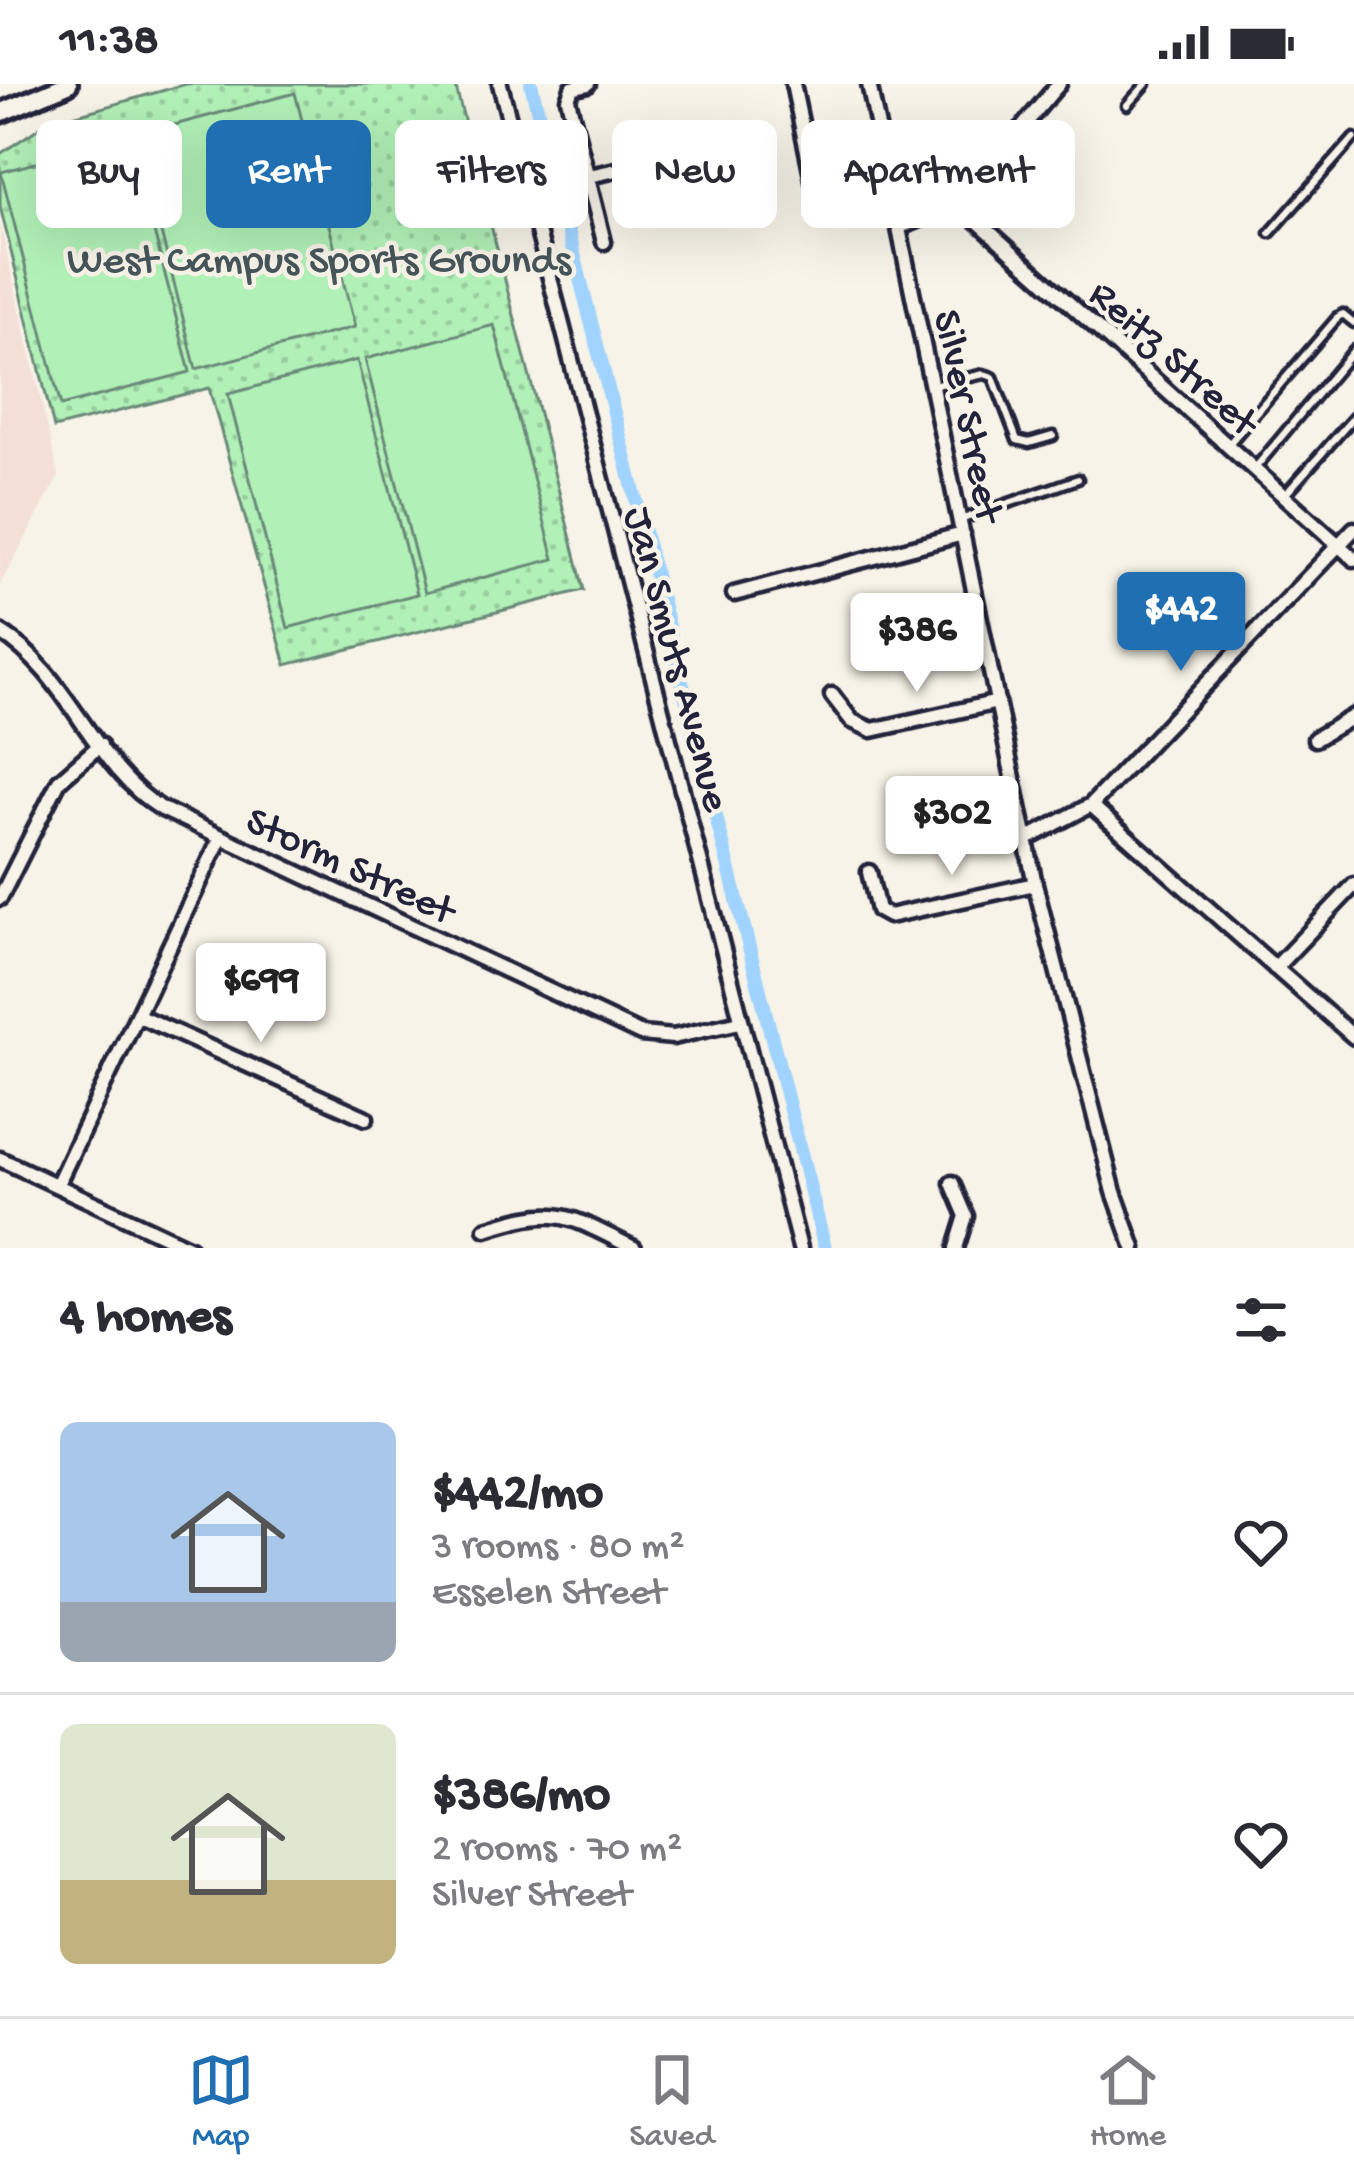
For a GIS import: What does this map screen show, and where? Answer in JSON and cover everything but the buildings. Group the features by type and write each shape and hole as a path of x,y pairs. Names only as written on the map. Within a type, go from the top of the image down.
{"street":[{"path":"0,113 68,84"},
{"name":"Jan Smuts Avenue","path":"500,84 800,1248"},
{"path":"588,84 572,88 567,95 604,242"},
{"path":"794,84 801,120"},
{"name":"Silver Street","path":"869,84 876,120"},
{"path":"1026,120 1059,84"},
{"path":"589,176 612,171"},
{"name":"Silver Street","path":"898,228 1035,884 1107,1169 1134,1248"},
{"name":"Reitz Street","path":"985,228 1354,559"},
{"path":"734,594 962,527"},
{"path":"1025,840 1091,806 1354,529"},
{"name":"Storm Street","path":"0,632 35,662 143,796 641,1034 673,1036 740,1022"},
{"path":"832,695 852,721 872,730 998,702"},
{"path":"1315,739 1354,716"},
{"path":"0,898 50,796 68,771 100,745"},
{"path":"1091,806 1354,1037"},
{"path":"57,1185 221,837"},
{"path":"869,872 878,910 889,916 1035,884"},
{"path":"1275,968 1354,885"},
{"path":"137,1015 366,1118"},
{"path":"0,1159 190,1248"},
{"path":"952,1183 966,1216 956,1248"},
{"path":"486,1229 532,1216 562,1214 634,1248"}],"lane":[{"path":"1127,105 1146,84"},
{"path":"1270,233 1354,138"},
{"path":"1228,446 1338,317 1342,314 1354,323"},
{"path":"1255,469 1354,350"},
{"path":"932,386 984,374 993,377 1017,440 1028,443 1053,436"},
{"path":"1284,496 1354,417"},
{"path":"962,527 1078,479"}],"shaded area":[{"path":"0,224 59,476 0,585"}],"green space":[{"name":"West Campus Sports Grounds","path":"186,84 455,84 464,120 395,120 395,228 492,228 584,590 286,665 209,388 54,428 0,206 0,154 36,130 36,228 182,228 182,120 59,120"},
{"path":"295,93 302,120 206,120 206,228 330,228 355,327 196,369 160,228 182,228 182,123"},
{"path":"36,163 36,228 153,228 190,372 61,406 1,172"},
{"path":"494,325 554,559 425,593 365,359"},
{"path":"357,360 417,594 288,628 228,394"}],"waterway":[{"path":"531,84 825,1248"}]}
